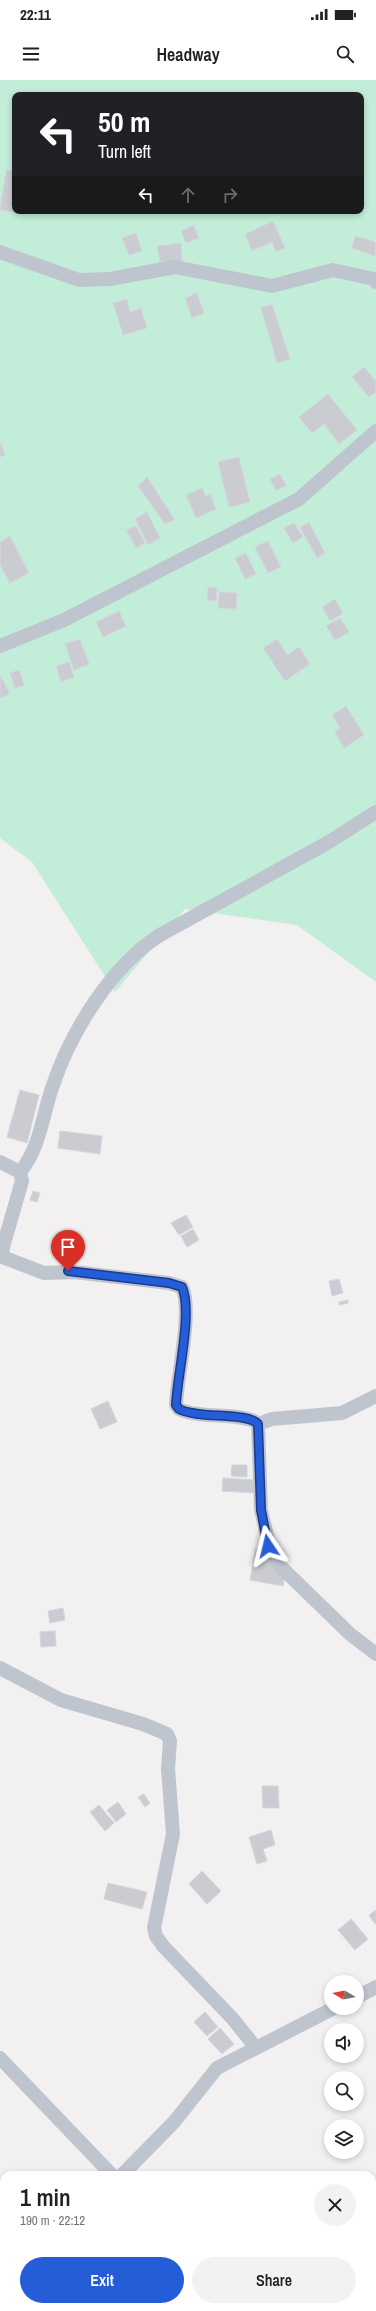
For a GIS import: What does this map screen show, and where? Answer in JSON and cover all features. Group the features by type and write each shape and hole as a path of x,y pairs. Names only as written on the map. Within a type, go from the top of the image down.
{"street":[{"path":"0,252 79,280 110,279 175,267 272,286 333,270 375,278"},
{"path":"0,646 64,620 299,498 376,431"},
{"path":"258,1424 248,1418 193,1414 179,1409 177,1396 185,1316 185,1297 182,1287 169,1283 74,1272 44,1273 5,1258 2,1254 3,1247 22,1181 20,1172 34,1152 51,1090 63,1056 107,985 125,962 141,947 160,935 329,842 376,812"},
{"path":"0,1162 20,1172"},
{"path":"258,1424 272,1419 342,1413 376,1396"},
{"path":"258,1424 261,1510 271,1553 281,1567 350,1634 376,1654"},
{"path":"0,1668 61,1700 143,1724 167,1734 170,1741 168,1769 173,1834 154,1919 156,1936 163,1946 233,2019 256,2048"},
{"path":"364,1993 376,1987"},
{"path":"126,2171 174,2122 217,2068 324,2013"},
{"path":"0,2058 108,2171"}],"green space":[{"path":"0,80 376,80 376,982 297,925 185,909 115,992 32,862 0,838"}],"building":[{"path":"6,170 12,171 12,212 0,210"},
{"path":"273,221 285,248 276,252 272,242 252,251 245,234"},
{"path":"194,225 199,238 186,243 181,231"},
{"path":"136,233 142,251 129,255 122,238"},
{"path":"355,236 376,242 375,256 352,248"},
{"path":"181,243 182,261 160,262 157,246"},
{"path":"197,293 204,313 192,318 185,298"},
{"path":"127,299 130,312 141,308 147,328 123,335 113,303"},
{"path":"272,304 290,359 277,363 261,308"},
{"path":"364,367 376,381 376,392 369,397 352,377"},
{"path":"328,394 357,430 339,444 324,424 312,433 299,417"},
{"path":"0,442 5,455 0,457"},
{"path":"239,457 250,502 229,507 218,462"},
{"path":"280,474 286,486 276,490 270,479"},
{"path":"147,477 175,520 165,524 138,486"},
{"path":"202,488 206,496 210,494 216,509 196,518 186,495"},
{"path":"147,512 160,538 148,545 135,519"},
{"path":"309,522 325,553 317,558 300,527"},
{"path":"294,523 303,537 293,543 284,528"},
{"path":"136,526 145,543 136,548 126,530"},
{"path":"10,536 29,573 10,583 0,565 0,542"},
{"path":"268,541 281,567 268,573 255,547"},
{"path":"246,553 256,574 245,579 235,558"},
{"path":"208,587 217,588 216,601 207,600"},
{"path":"219,592 237,593 236,609 218,608"},
{"path":"335,599 343,613 330,621 322,607"},
{"path":"119,611 126,626 103,637 96,622"},
{"path":"340,618 349,632 335,640 326,626"},
{"path":"80,639 89,664 74,670 65,644"},
{"path":"277,639 287,655 299,647 310,664 285,681 263,648"},
{"path":"69,662 74,677 61,682 56,666"},
{"path":"19,670 24,685 15,688 10,673"},
{"path":"0,675 10,694 0,698"},
{"path":"346,706 364,735 344,748 335,732 340,728 332,715"},
{"path":"20,1090 39,1095 27,1143 7,1137"},
{"path":"60,1131 102,1136 100,1154 58,1148"},
{"path":"33,1191 40,1193 37,1202 30,1200"},
{"path":"186,1215 193,1227 179,1235 171,1223"},
{"path":"193,1229 199,1240 187,1247 181,1236"},
{"path":"339,1279 343,1293 332,1296 329,1281"},
{"path":"348,1300 348,1303 339,1305 339,1302"},
{"path":"108,1401 117,1422 100,1429 91,1409"},
{"path":"232,1465 247,1465 247,1477 231,1476"},
{"path":"223,1478 255,1480 254,1493 222,1491"},
{"path":"256,1549 283,1554 281,1567 286,1568 283,1586 250,1580"},
{"path":"63,1608 65,1620 50,1623 48,1611"},
{"path":"55,1631 56,1646 41,1647 40,1632"},
{"path":"262,1786 278,1786 279,1808 263,1808"},
{"path":"144,1794 150,1803 145,1807 138,1797"},
{"path":"118,1802 126,1814 116,1822 107,1810"},
{"path":"99,1805 114,1823 105,1831 90,1812"},
{"path":"271,1830 275,1845 263,1849 267,1861 257,1864 249,1837"},
{"path":"202,1871 221,1891 207,1904 189,1884"},
{"path":"108,1883 147,1892 142,1909 104,1899"},
{"path":"376,1910 376,1923 375,1924 369,1915"},
{"path":"351,1919 368,1939 355,1950 338,1930"},
{"path":"205,2012 218,2027 207,2036 194,2022"},
{"path":"220,2028 234,2044 222,2054 208,2039"}],"route":[{"path":"68,1271 169,1283 182,1287 185,1297 185,1316 176,1405 184,1412 248,1418 258,1424 261,1510 268,1546"}]}
